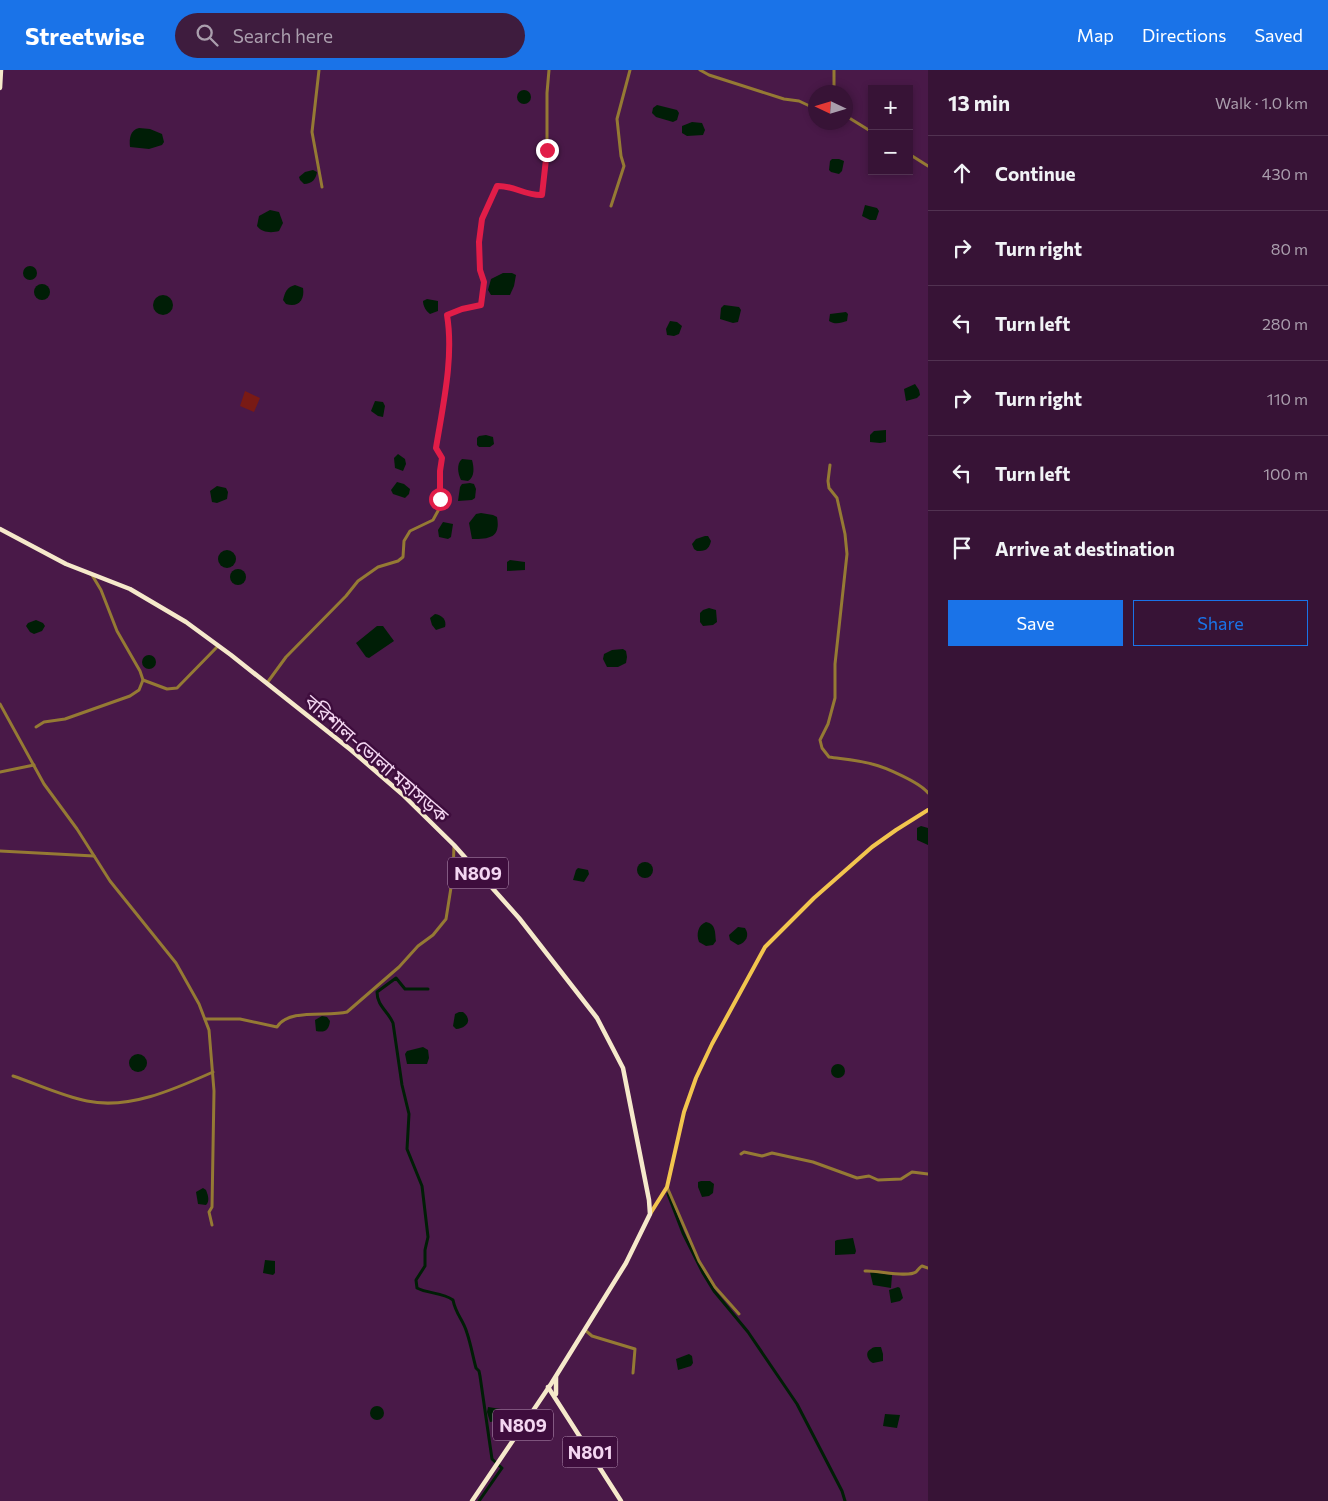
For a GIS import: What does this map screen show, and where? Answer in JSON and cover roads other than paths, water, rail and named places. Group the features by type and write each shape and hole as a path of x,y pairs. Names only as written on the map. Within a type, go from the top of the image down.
{"highway":[{"path":"0,88 1,70"},
{"name":"বরিশাল-ভোলা মহাসড়ক","path":"0,529 66,564 130,589 186,622 366,762 454,845 519,918 597,1018 623,1068 650,1200 650,1214"},
{"name":"N809","path":"472,1501 550,1385 626,1263 650,1214"},
{"name":"N801","path":"556,1375 556,1396"},
{"name":"N801","path":"550,1385 621,1501"},
{"path":"543,1395 556,1396"}],"main road":[{"path":"650,1214 667,1187 684,1112 696,1078 712,1044 765,946 814,898 872,847 928,810"}],"street":[{"path":"319,70 312,132 322,187"},
{"path":"267,684 286,657 346,596 358,581 378,567 398,561 403,557 404,541 410,531 433,520 439,510 442,458 436,448 448,368 449,326 447,315 462,309 481,305 484,282 480,270 479,242 482,219 497,186 506,185 532,196 542,195 546,165 549,70"},
{"path":"610,206 624,166 617,119 630,70"},
{"path":"700,70 709,75 770,95 799,101 808,105"},
{"path":"834,70 834,85"},
{"path":"853,120 869,130"},
{"path":"913,157 928,166"},
{"path":"830,464 829,488 837,498 845,534 847,554 835,664 835,698 828,724 820,740 822,748 829,757 872,764 910,780 928,793"},
{"path":"36,727 44,722 65,719 130,696 139,690 143,680 140,671 117,631 102,590 92,574"},
{"path":"143,680 166,689 177,688 218,646"},
{"path":"0,704 44,784 77,829 110,881 176,964 199,1004 209,1030 213,1072 212,1207 209,1212 212,1224"},
{"path":"0,772 34,765"},
{"path":"205,1019 240,1019 277,1027 286,1018 347,1012 398,967 418,946 433,935 446,918 453,875 454,845"},
{"path":"0,850 36,854 94,856"},
{"path":"13,1076 87,1101 113,1103 156,1096 213,1072"},
{"path":"741,1154 744,1152 762,1156 772,1153 813,1162 857,1178 869,1176 878,1180 901,1178 912,1172 928,1174"},
{"path":"667,1187 699,1261 715,1287 739,1314"},
{"path":"864,1271 876,1270 903,1274 917,1272 922,1266 928,1268"},
{"path":"584,1330 592,1336 635,1349 633,1373"}],"waterway":[{"path":"428,989 405,989 396,978 377,992 377,997 393,1023 402,1085 409,1114 407,1149 422,1186 428,1237 425,1250 425,1266 416,1280 417,1288 453,1300 470,1342 476,1368 479,1371 492,1459 502,1468 479,1501"},
{"path":"668,1194 683,1233 703,1273 714,1291 748,1332 797,1404 842,1491 845,1501"}]}
